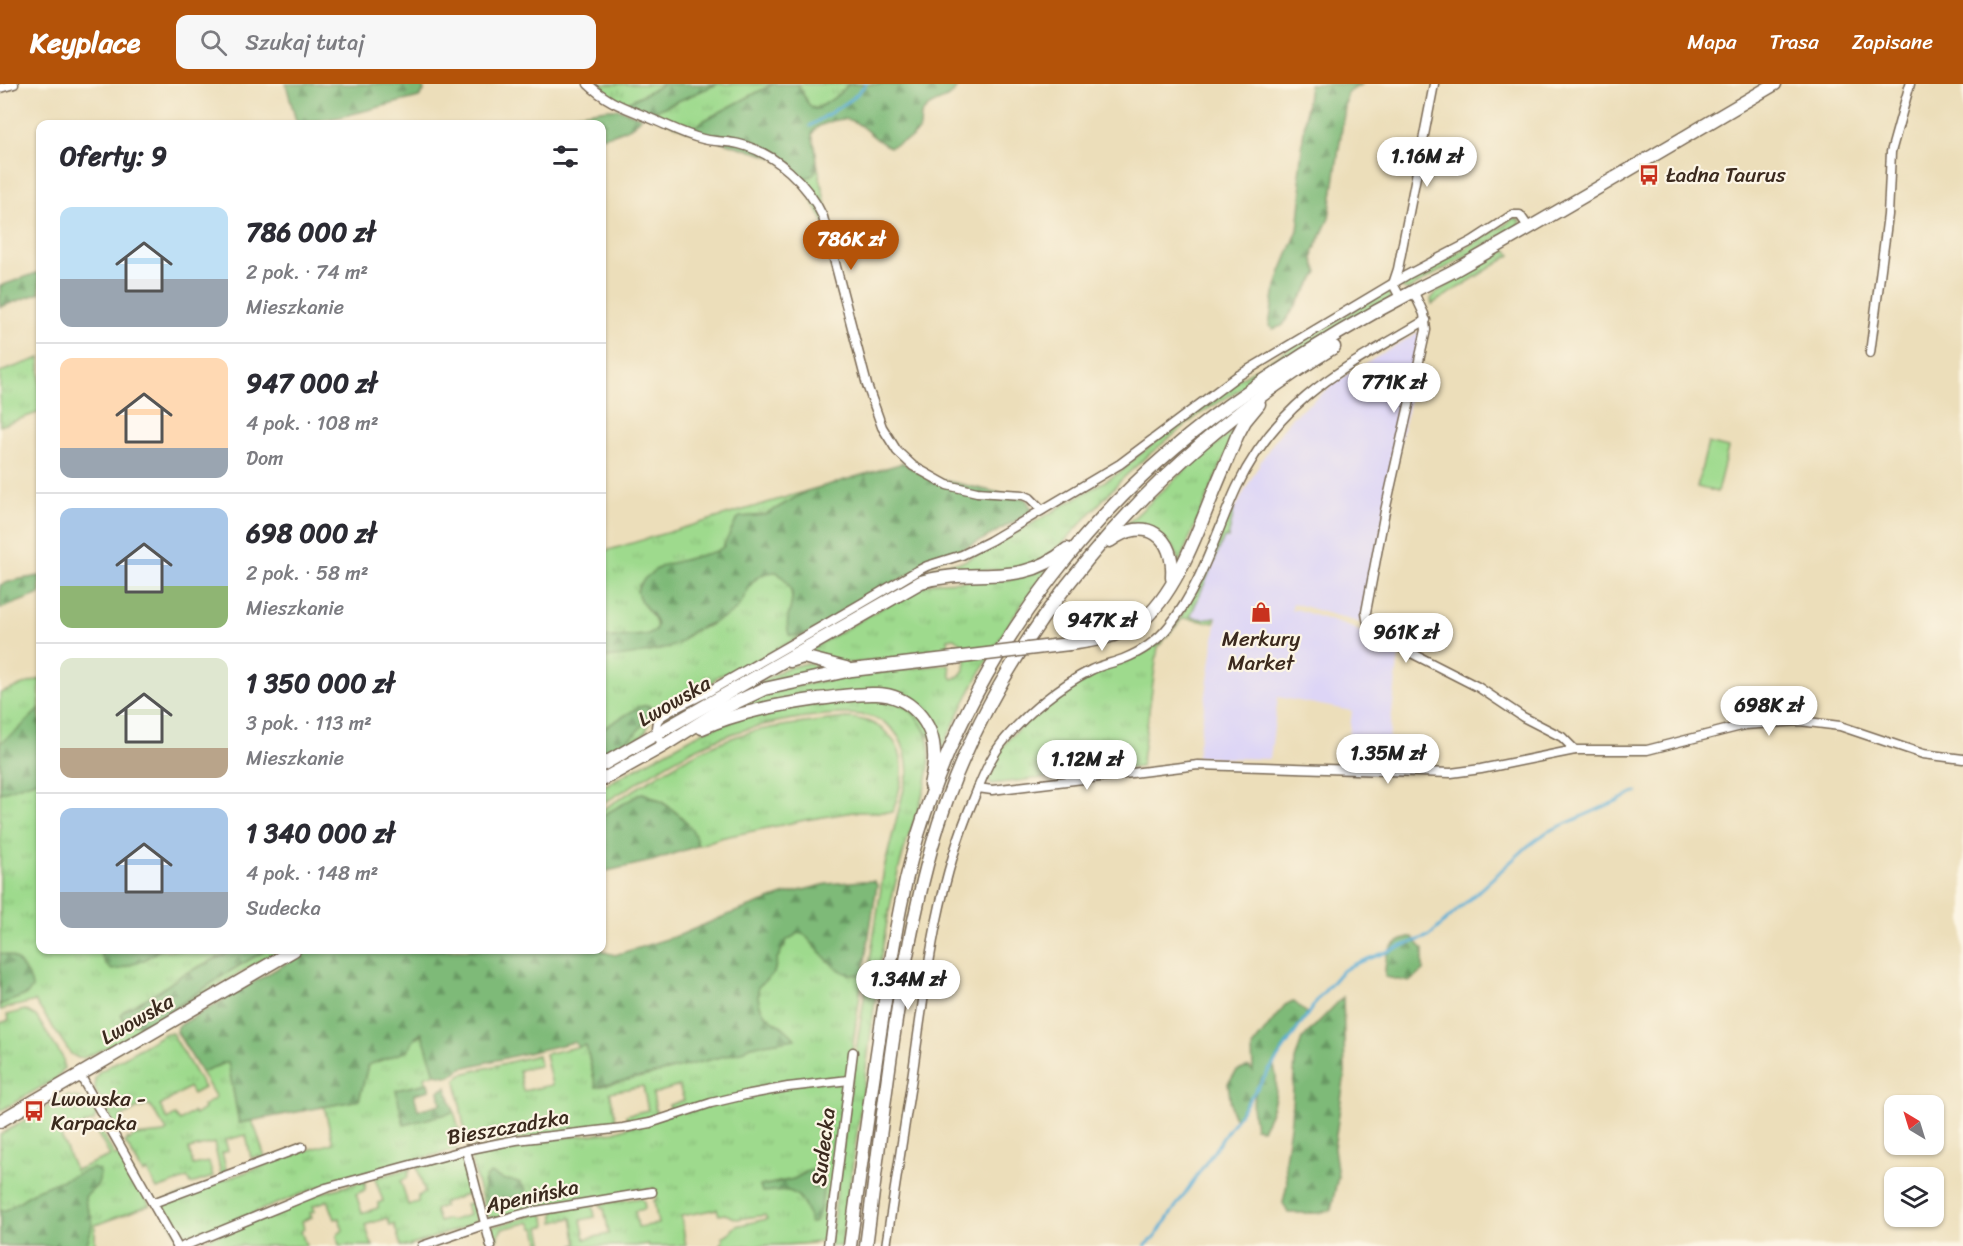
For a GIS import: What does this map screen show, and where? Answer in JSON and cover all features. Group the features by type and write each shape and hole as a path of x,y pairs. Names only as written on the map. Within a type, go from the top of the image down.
{"main road":[{"path":"850,1246 892,954 905,881 924,814 969,709 1006,643 1049,580 1091,528 1139,478 1202,425 1249,390 1401,299 1450,274 1775,84"},
{"path":"866,1246 892,1054 913,925 930,855 943,810 967,751 1008,670 1059,596 1088,560 1132,510 1173,470 1272,389 1329,350 1450,274"},
{"path":"663,746 722,708 764,689 852,670 1069,644 1105,638 1128,629 1147,616 1172,583 1202,520 1237,436 1249,416 1272,389"},
{"path":"767,671 921,582 952,575 1002,576 1037,568 1050,562 1091,528"},
{"path":"1088,560 1123,533 1142,529 1152,532 1166,544 1172,557 1172,583"},
{"path":"767,671 803,657 852,670"},
{"name":"Lwowska","path":"606,763 767,671"},
{"path":"663,746 740,714 776,705 860,694 897,697 916,710 932,734 934,754 924,814"},
{"name":"Lwowska","path":"606,778 663,746"},
{"name":"Lwowska","path":"0,1121 287,954"}],"street":[{"path":"0,88 14,84"},
{"path":"588,84 601,96 616,105 676,130 703,139 729,142 755,149 800,182 814,200 823,217 867,385 882,427 897,451 913,466 948,485 977,492 1023,495 1030,498 1042,510"},
{"path":"1401,299 1393,284 1398,269 1434,84"},
{"path":"1870,353 1888,214 1891,152 1910,84"},
{"path":"663,746 657,733 658,720 663,714 701,696 915,572 962,555 1042,510 1127,459 1236,377 1393,284 1472,241 1512,214 1520,215 1529,228"},
{"path":"1416,297 1426,320 1426,330 1385,511 1366,612 1368,625 1378,636 1478,687 1523,717 1562,737 1575,750"},
{"path":"886,1246 932,939 949,865 978,788 995,752 1020,723 1064,686 1094,669 1141,650 1170,626 1194,584 1248,465 1290,409 1336,374 1426,320"},
{"path":"978,788 992,790 1198,765 1451,773 1481,770 1575,750 1647,750 1745,725 1800,721 1840,726 1923,753 1963,759"},
{"name":"Sudecka","path":"828,1246 853,1052"},
{"path":"80,1075 177,1246"},
{"name":"Bieszczadzka","path":"184,1246 326,1188 466,1150 516,1140 623,1128 650,1123 744,1095 849,1080"},
{"path":"153,1203 302,1147"},
{"path":"466,1150 491,1246"},
{"name":"Apenińska","path":"422,1246 486,1224 558,1206 652,1192"}],"shaded area":[{"path":"1425,328 1361,623 1293,603 1291,611 1296,609 1353,628 1399,653 1386,765 1346,763 1352,711 1278,697 1270,759 1197,757 1217,617 1202,619 1190,617 1224,537 1228,538 1232,515 1262,459 1290,419 1330,385"}],"green space":[{"path":"286,84 422,84 424,91 419,97 340,117 322,120 296,120"},
{"path":"592,84 664,84 624,106"},
{"path":"664,84 717,84 648,114 624,106"},
{"path":"717,84 773,84 703,121 693,133 648,114"},
{"path":"773,84 797,84 808,104 815,109 834,98 849,84 957,84 951,95 924,111 919,131 911,138 890,147 855,122 838,120 818,127 812,134 816,169 808,177 800,178 775,158 693,133 693,128 703,121"},
{"path":"797,84 849,84 834,99 815,109 808,104"},
{"path":"1309,84 1362,84 1347,93 1329,218 1314,251 1313,259 1318,273 1282,326 1273,329 1269,326 1274,294 1298,230 1302,191 1299,175"},
{"path":"607,109 619,109 641,117 629,128 606,136 606,120 531,120"},
{"path":"817,162 833,240 800,178 814,172"},
{"path":"1514,218 1521,221 1520,224 1408,290 1403,289 1401,284 1406,279 1428,270"},
{"path":"1507,250 1511,255 1432,304 1431,299 1437,292"},
{"path":"36,273 36,294 0,307 0,286"},
{"path":"1387,292 1390,294 1390,299 1201,413 1147,456 1122,479 1063,543 1040,561 1013,569 937,572 915,580 667,723 665,722 666,717 924,571 944,564 962,562 1121,472 1139,455 1232,383"},
{"path":"36,359 36,413 0,426 0,372"},
{"path":"1238,426 1179,563 1174,548 1141,524 1126,525 1175,479"},
{"path":"1708,443 1728,448 1717,492 1697,487"},
{"path":"903,463 925,476 1026,499 1033,511 982,540 933,562 842,610 817,629 802,635 789,635 787,625 792,603 791,589 777,572 766,573 753,581 732,613 693,631 679,643 641,653 606,657 606,638 648,635 656,628 657,624 653,616 641,601 637,591 644,579 664,565 717,551 723,547 740,517 765,515 807,491"},
{"path":"807,491 765,515 740,517 723,547 717,551 671,564 649,575 637,591 656,624 656,628 648,635 606,638 606,551"},
{"path":"1234,509 1228,538 1224,538 1190,617 1203,619 1216,617 1214,623 1183,618 1158,647 1141,767 991,784 987,776 997,755 1014,734 1039,710 1067,688 1090,674 1153,647 1172,630 1190,600 1228,516"},
{"path":"1048,569 1016,613 988,658 939,755 939,748 893,691 716,717 774,691 841,677 949,664 953,679 963,671 966,660 960,642 955,638 948,639 949,651 854,663 842,663 804,653 916,588 937,582 1006,580 1026,576"},
{"path":"767,572 777,572 784,579 792,597 788,627 806,634 740,669 718,676 707,688 692,698 656,712 641,736 606,758 606,658 678,644 693,631 708,626 740,603 749,586"},
{"path":"36,577 36,596 0,609 0,585"},
{"path":"811,664 822,669 788,676 744,691 784,669"},
{"path":"36,680 36,954 226,954 182,975 125,1021 139,1025 155,1021 111,1046 83,1058 71,1054 35,1001 0,1010 0,693"},
{"path":"861,697 884,700 902,705 912,713 924,729 928,740 930,753 926,781 897,874 887,923 841,1246 830,1246 850,1090 884,869 908,773 905,751 898,736 888,725 875,718 859,715 825,715 770,723 724,736 699,747 606,802 606,785 704,731 753,714"},
{"path":"648,705 651,708 643,725 625,742 606,754 606,727 639,707"},
{"path":"36,712 36,780 0,793 0,743 18,730"},
{"path":"846,718 857,719 886,732 898,748 901,759 902,775 893,812 853,812 805,820 720,838 697,846 696,837 678,814 660,801 643,793 606,814 606,807 656,776 712,746 751,732"},
{"path":"642,793 669,807 685,821 695,837 697,846 652,861 606,871 606,814"},
{"path":"874,881 877,885 863,973 855,975 839,969 805,935 799,933 787,940 777,959 774,973 758,987 758,999 765,1013 795,1039 751,1046 740,1052 650,1075 596,1087 586,1045 579,1047 574,1042 462,1068 451,1076 435,1074 422,1033 416,1037 407,1051 368,1065 359,1100 239,1123 228,1062 201,1072 177,1032 178,1027 182,1024 302,954 606,953 615,955 680,935 783,895 827,884"},
{"path":"799,932 858,975 863,973 825,1240 792,1245 720,1246 723,1241 722,1237 736,1226 767,1219 765,1215 737,1219 725,1214 719,1215 717,1209 681,1216 686,1246 649,1246 648,1244 572,1246 577,1244 572,1218 554,1222 554,1210 593,1205 595,1217 581,1220 585,1239 609,1234 604,1208 600,1204 640,1198 644,1201 645,1209 635,1211 638,1227 658,1224 654,1188 494,1219 487,1216 470,1157 475,1151 518,1143 614,1132 656,1118 628,1124 626,1115 648,1110 643,1086 610,1092 617,1125 471,1146 466,1140 456,1080 462,1074 538,1055 540,1066 519,1070 523,1091 552,1085 545,1054 586,1045 596,1087 740,1052 751,1046 794,1039 782,1026 770,1021 762,1011 757,997 758,987 774,973 777,959 787,940","holes":["679,1086 684,1100 669,1105 672,1113 657,1118 653,1094","808,1171 811,1224 805,1206 794,1192 761,1186 794,1179"]},
{"path":"1412,937 1423,949 1423,971 1409,982 1385,977 1389,950 1397,942"},
{"path":"0,953 9,955 21,965 28,975 32,989 26,995 0,1005"},
{"path":"101,954 153,954 144,960 119,969 112,970 106,965"},
{"path":"226,954 259,954 155,1021 139,1025 125,1021 121,1016 122,1012 182,975"},
{"path":"259,954 272,954 163,1017"},
{"path":"1343,997 1345,1073 1334,1148 1338,1176 1331,1210 1320,1213 1288,1213 1283,1203 1287,1184 1285,1160 1291,1119 1295,1060 1302,1039"},
{"path":"1293,1001 1308,1014 1273,1064 1276,1089 1273,1106 1262,1129 1255,1128 1252,1106 1256,1091 1235,1119 1232,1114 1228,1083 1237,1071 1249,1067 1253,1071 1252,1047 1285,1005"},
{"path":"25,1010 36,1016 63,1058 64,1068 57,1078 0,1111 0,1023 9,1020 7,1015"},
{"path":"166,1033 172,1033 204,1088 193,1094 189,1087 160,1106 168,1120 175,1115 180,1121 193,1112 195,1115 204,1109 203,1106 216,1098 201,1072 228,1062 239,1123 252,1121 265,1158 260,1160 259,1156 251,1158 246,1135 225,1140 228,1151 222,1153 227,1172 221,1174 214,1143 189,1149 193,1165 209,1162 213,1177 191,1184 188,1178 157,1189 147,1171 143,1173 125,1142 128,1138 129,1140 135,1136 167,1131 150,1105 138,1108 120,1118 127,1129 124,1133 119,1132 95,1090 95,1079 99,1072"},
{"path":"423,1033 435,1074 426,1076 428,1083 397,1090 404,1124 454,1112 460,1137 455,1150 324,1185 185,1240 179,1239 159,1203 333,1143 324,1106 359,1100 368,1065 407,1051 416,1037"},
{"path":"428,1083 430,1090 414,1094 418,1110 441,1104 439,1091 446,1087 454,1112 404,1125 396,1090"},
{"path":"66,1096 81,1098 97,1111 94,1121 60,1134 75,1170 110,1156 96,1131 99,1128 115,1156 121,1154 150,1205 95,1225 95,1246 0,1246 0,1135"},
{"path":"455,1156 460,1158 467,1167 474,1196 469,1197 468,1194 443,1203 444,1206 435,1210 439,1222 448,1219 450,1221 469,1215 466,1204 476,1201 475,1221 473,1224 409,1246 401,1246 394,1224 390,1225 387,1218 365,1225 374,1246 339,1246 337,1235 343,1230 339,1218 335,1219 328,1200 313,1206 315,1211 310,1213 312,1217 302,1221 304,1229 301,1231 306,1246 189,1246 321,1193 365,1181 365,1190 356,1194 362,1213 378,1208 378,1203 383,1201 375,1178 411,1168 407,1178 401,1181 408,1205 418,1202 418,1196 425,1193 417,1167"},
{"path":"92,1168 99,1171 100,1176 96,1186 85,1197 92,1224 86,1246 0,1246 0,1211 6,1210 37,1190"},
{"path":"818,1169 823,1171 823,1191 821,1205 814,1223 809,1222 804,1204 795,1194 786,1190 762,1192 760,1186 794,1179 808,1171"},
{"path":"490,1173 504,1180 520,1183 526,1191 523,1197 503,1198 493,1207 489,1206 484,1189 485,1181"},
{"path":"541,1213 545,1218 546,1226 540,1227 544,1246 540,1246 536,1228 533,1228 530,1222 502,1229 497,1239 492,1237 490,1229 492,1227"}],"waterway":[{"path":"810,126 852,99 866,84"},
{"path":"1145,1246 1155,1237 1318,999 1341,972 1352,965 1429,936 1528,846 1547,832 1637,792"}],"place":[{"name":"Ładna Taurus","path":"1649,175"},
{"name":"Merkury Market","path":"1261,612"},
{"name":"Lwowska - Karpacka","path":"34,1111"}]}
